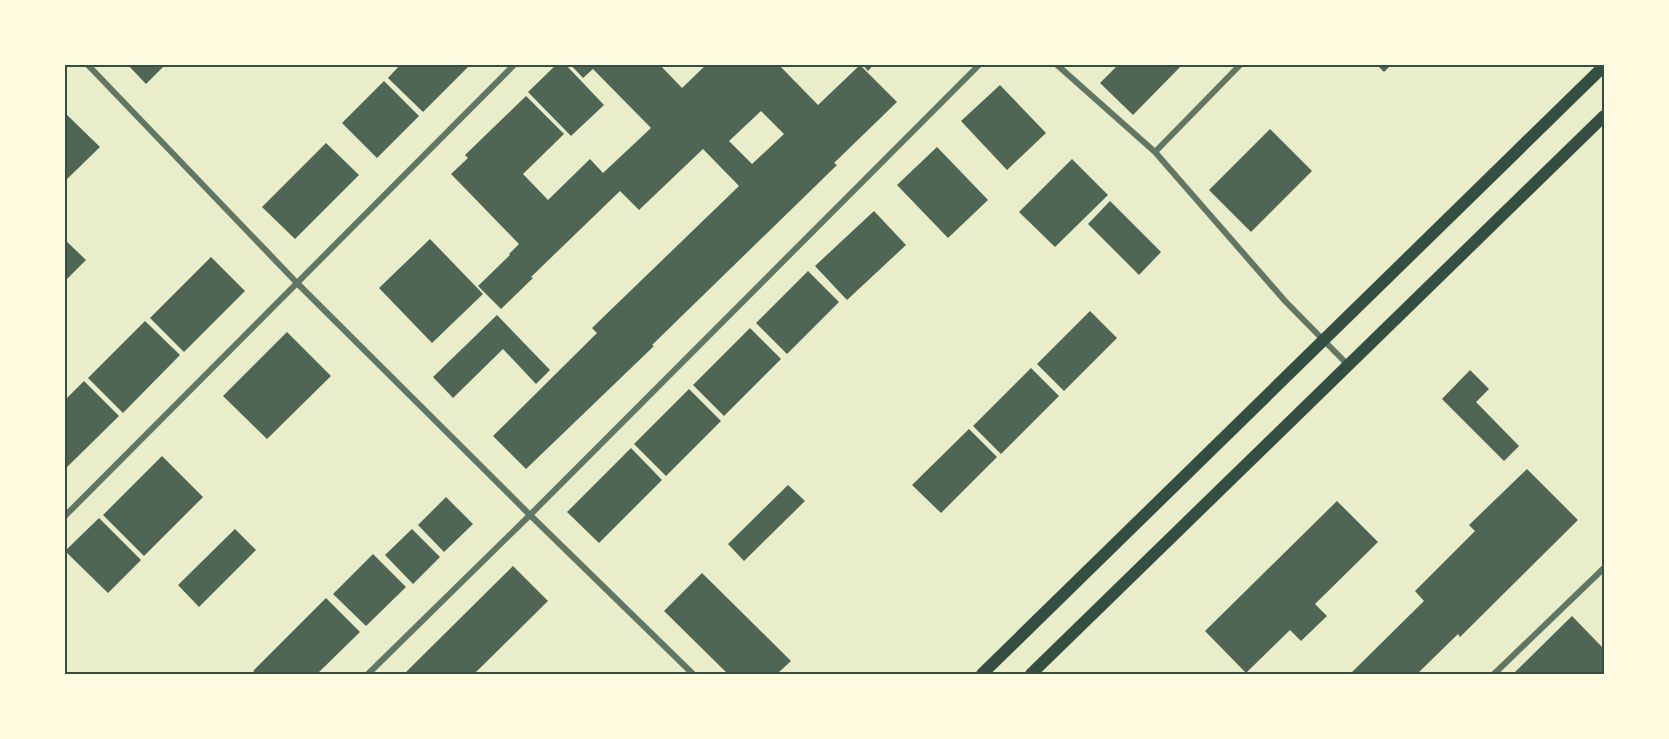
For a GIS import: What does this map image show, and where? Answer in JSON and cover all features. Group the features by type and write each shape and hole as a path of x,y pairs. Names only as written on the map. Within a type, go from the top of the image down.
{"main road":[{"path":"982,675 1605,66"},
{"path":"1031,675 1605,116"}],"street":[{"path":"87,64 297,283 693,675"},
{"path":"64,517 515,64"},
{"path":"369,675 980,64"},
{"path":"1056,64 1155,152 1285,301 1348,366"},
{"path":"1155,152 1241,64"},
{"path":"1494,675 1605,568"}],"building":[{"path":"127,64 166,64 146,84"},
{"path":"401,64 471,64 423,112 388,78"},
{"path":"557,64 565,64 604,105 571,136 528,92"},
{"path":"570,64 659,64 682,88 707,64 778,64 818,105 860,65 897,102 834,163 837,165 526,469 493,436 597,333 592,328 739,186 703,149 639,210 620,191 501,309 478,286 519,244 451,174 468,158 465,155 526,96 564,134 523,174 548,200 590,159 603,173 651,128 593,69 583,78","holes":["761,111 784,134 752,164 729,141"]},
{"path":"862,64 874,64 868,71"},
{"path":"1119,64 1183,64 1133,115 1100,83"},
{"path":"1376,64 1392,64 1384,72"},
{"path":"384,81 419,116 377,158 342,123"},
{"path":"1000,85 1046,133 1007,170 961,121"},
{"path":"64,112 100,147 64,182"},
{"path":"1270,129 1312,171 1251,232 1209,190"},
{"path":"326,143 359,175 295,239 262,207"},
{"path":"937,147 988,200 948,238 897,185"},
{"path":"1072,159 1108,195 1055,247 1019,212"},
{"path":"1110,201 1161,252 1139,275 1088,224"},
{"path":"874,211 906,245 847,300 815,266"},
{"path":"64,239 86,260 64,282"},
{"path":"430,239 483,294 432,343 379,288"},
{"path":"211,257 245,291 184,352 150,318"},
{"path":"808,271 839,302 787,354 756,323"},
{"path":"1090,311 1117,338 1064,391 1037,364"},
{"path":"497,315 550,370 536,384 503,349 453,398 433,377"},
{"path":"145,321 180,355 123,413 88,378"},
{"path":"750,328 781,359 724,416 693,385"},
{"path":"287,332 331,376 267,439 223,396"},
{"path":"1031,368 1059,396 1001,454 973,426"},
{"path":"1470,370 1489,389 1476,402 1519,446 1504,461 1442,399"},
{"path":"84,381 119,416 64,470 64,401"},
{"path":"689,389 721,421 666,476 634,444"},
{"path":"969,429 997,457 941,513 912,485"},
{"path":"631,448 662,480 599,543 567,512"},
{"path":"162,456 203,497 144,556 103,515"},
{"path":"1527,469 1578,520 1460,637 1458,634 1417,674 1350,674 1424,601 1415,591 1475,531 1469,525"},
{"path":"788,485 805,501 744,561 728,544"},
{"path":"446,497 473,524 444,552 418,525"},
{"path":"1337,501 1378,542 1315,604 1327,616 1301,641 1290,630 1246,673 1205,631"},
{"path":"99,518 141,560 108,593 65,551"},
{"path":"235,529 256,550 199,607 178,585"},
{"path":"412,529 440,557 413,584 385,555"},
{"path":"373,554 406,587 366,626 333,594"},
{"path":"513,566 548,601 474,674 404,674"},
{"path":"702,573 791,661 777,674 728,674 664,611"},
{"path":"326,598 360,632 317,674 257,674 253,671"},
{"path":"1572,616 1604,649 1604,674 1517,674 1515,672"}]}
